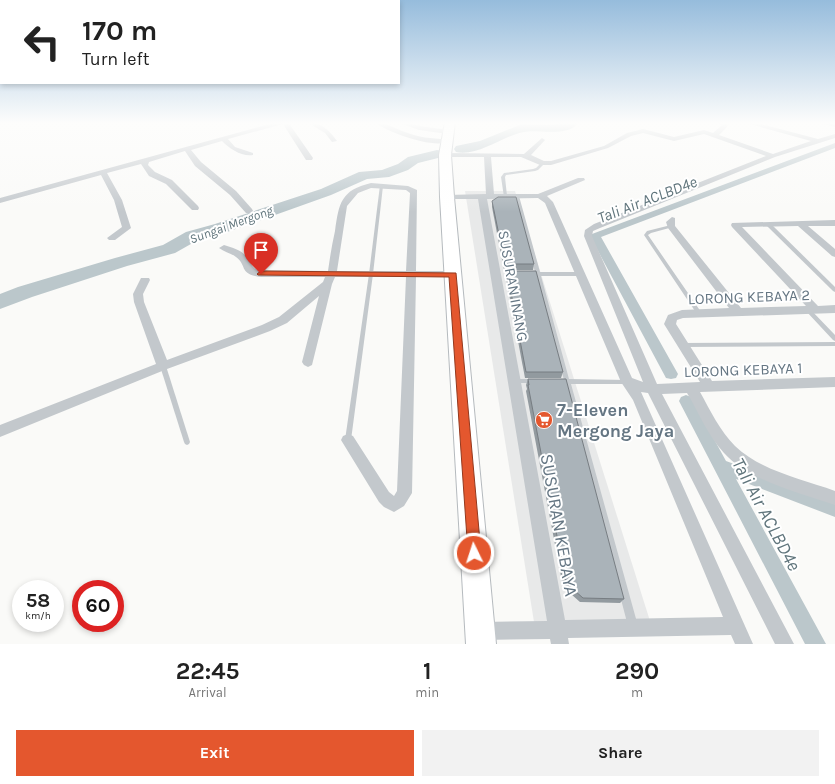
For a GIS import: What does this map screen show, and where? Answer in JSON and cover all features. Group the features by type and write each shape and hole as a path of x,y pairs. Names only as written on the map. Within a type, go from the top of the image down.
{"main road":[{"path":"447,152 447,197 481,637"}],"street":[{"path":"0,201 176,152"},
{"path":"189,152 198,164 233,193 249,211"},
{"path":"246,152 252,154"},
{"path":"305,152 309,158"},
{"path":"480,152 487,155 526,156 543,163 551,163 589,152"},
{"path":"526,156 530,152"},
{"path":"762,152 773,156"},
{"path":"785,152 589,230 588,236 653,390 785,644"},
{"name":"SUSURAN INANG","path":"487,155 486,196 515,381"},
{"path":"146,160 144,165 152,174 168,182 195,208"},
{"path":"103,172 118,200 127,228 112,238"},
{"path":"539,196 581,180"},
{"path":"308,362 330,279 343,206 348,196 361,187 381,186 408,188 414,192 410,275 404,493 399,501 394,504 389,502 384,497 348,440"},
{"path":"447,197 539,196 545,198 549,202 627,382 638,398 744,644"},
{"path":"671,223 737,311"},
{"path":"800,224 835,254"},
{"path":"812,310 735,225 833,224"},
{"path":"224,248 240,254 245,258 248,269 254,272 330,279 371,274 453,274"},
{"path":"0,431 163,366 266,328 283,320 330,279"},
{"path":"145,280 138,294 139,302 163,366"},
{"name":"LORONG KEBAYA 2","path":"709,386 670,324 672,318 682,314 699,313 835,309"},
{"name":"SUSURAN KEBAYA","path":"515,381 558,636"},
{"name":"LORONG KEBAYA 1","path":"627,382 638,388 653,390 709,386 835,382"},
{"path":"691,388 722,440 735,455 757,469 835,498"},
{"path":"481,637 558,636 634,628 736,626"}],"lane":[{"path":"505,196 503,177 505,174 538,169 543,163"},
{"path":"348,440 371,274 381,186"},
{"path":"517,196 564,381 634,628"},
{"path":"671,223 649,232 646,235 699,313"},
{"path":"768,224 835,290"},
{"path":"531,274 581,274"},
{"path":"812,310 835,339"},
{"path":"682,345 835,344"},
{"path":"163,366 187,442"},
{"path":"515,381 545,381"},
{"path":"564,381 627,382"}],"shaded area":[{"path":"465,191 515,191 650,621 534,622"}],"building":[{"path":"498,197 516,197 534,264 505,264 492,201"},
{"path":"507,271 536,271 563,372 526,372"},
{"path":"528,379 566,379 624,599 583,598 566,583"}],"waterway":[{"name":"Tali Air ACLBD4e","path":"671,374 595,236 816,152"},
{"name":"Sungai Mergong","path":"0,302 25,292 121,262 169,249 192,236 221,228 326,192 364,175 384,174 403,167 413,160 437,154"},
{"name":"Tali Air ACLBD4e","path":"686,401 816,644"},
{"path":"721,466 835,509"}],"place":[{"name":"7-Eleven Mergong Jaya","path":"544,420"}],"route":[{"path":"261,274 453,274 474,553"}]}
